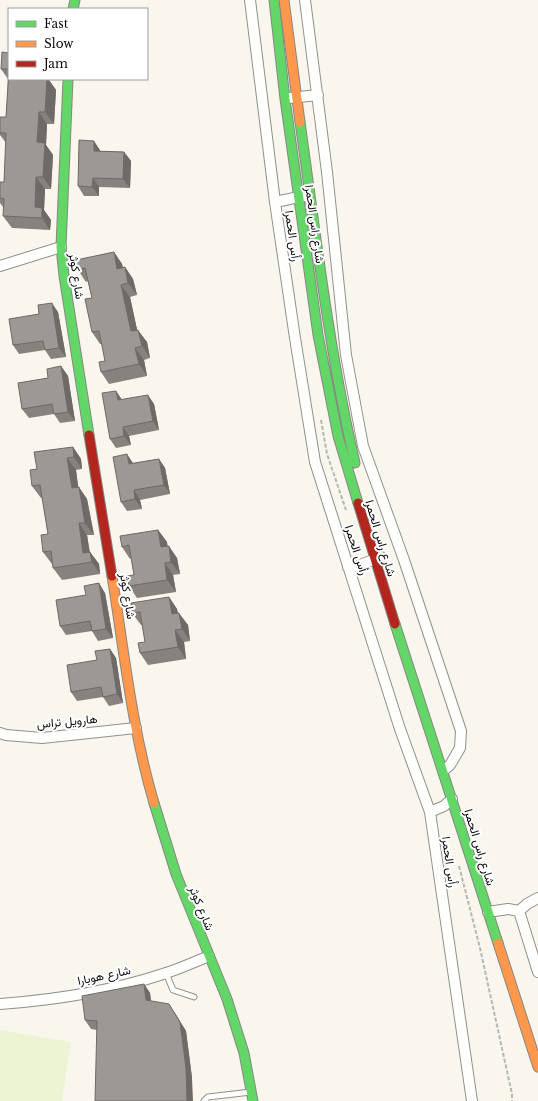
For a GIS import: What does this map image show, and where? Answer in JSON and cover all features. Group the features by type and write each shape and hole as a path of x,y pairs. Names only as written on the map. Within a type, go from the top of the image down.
{"street":[{"name":"رأس الحمرا","path":"250,0 275,202 315,462 400,729 430,812 472,1101"},
{"name":"شارع راس الحمرا","path":"274,0 318,335 338,436 346,450"},
{"name":"شارع راس الحمرا","path":"284,0 296,97 346,450 378,558 449,769"},
{"path":"305,0 328,172 346,355 363,446 404,560 461,731 460,748 449,769"},
{"name":"شارع كوثر","path":"68,80 61,247 136,728 147,779 176,874 227,999 244,1053 252,1096"},
{"path":"286,99 318,95"},
{"path":"275,202 310,195"},
{"path":"0,266 61,247"},
{"path":"346,450 363,446"},
{"path":"348,567 357,566 378,558"},
{"name":"شارع راس الحمرا","path":"378,558 444,746 456,796 538,1067"},
{"name":"هارويل تراس","path":"0,733 6,735 42,738 136,728"},
{"path":"430,812 444,806 456,796"},
{"name":"شارع راس الحمرا","path":"478,850 492,912 538,1039"},
{"path":"519,911 533,899 538,898"},
{"path":"492,912 508,909 519,911"},
{"path":"519,911 538,972"},
{"name":"شارع هوبارا","path":"0,1004 26,1002 127,984 166,973 209,956"}],"lane":[{"path":"166,973 173,990 194,997"},
{"path":"204,1101 208,1097 252,1096"}],"green space":[{"path":"0,1030 71,1042 62,1101 0,1101"}],"building":[{"path":"2,52 8,53 8,69 1,69"},
{"path":"8,80 47,80 45,112 39,112 37,142 45,143 43,177 36,177 35,207 42,208 42,218 3,216 4,199 0,198 0,182 4,182 6,133 0,133 0,117 6,117"},
{"path":"79,140 94,141 94,151 124,152 123,179 93,178 92,187 78,186"},
{"path":"114,252 117,269 125,267 128,283 121,285 131,331 138,330 142,346 135,348 139,364 101,372 99,362 105,361 99,331 92,332 85,299 92,298 85,268 78,270 76,260"},
{"path":"52,303 59,348 45,350 43,341 13,345 9,319 39,314 38,305"},
{"path":"61,366 68,412 54,414 52,404 22,409 18,383 48,378 47,369"},
{"path":"116,391 118,400 148,395 153,421 123,427 124,436 110,439 102,393"},
{"path":"73,447 74,457 67,458 72,488 79,487 85,523 79,523 83,553 90,552 92,562 53,568 51,551 43,552 41,535 48,534 40,485 32,486 30,470 37,469 34,452"},
{"path":"127,454 129,464 159,459 164,485 134,490 135,499 121,502 113,457"},
{"path":"158,530 161,547 169,546 171,562 165,563 167,580 129,586 127,576 134,575 129,545 122,547 120,536"},
{"path":"99,583 106,629 92,631 90,621 60,626 56,600 86,595 84,586"},
{"path":"169,597 172,614 179,613 182,629 175,630 178,647 140,653 138,643 145,642 140,612 132,613 131,603"},
{"path":"110,649 117,694 103,697 101,687 71,692 67,665 97,660 95,651"},
{"path":"144,984 146,1000 169,1004 180,1022 186,1068 187,1101 95,1101 97,1021 85,1020 82,996"}],"traffic: fast":[{"path":"73,8 75,0"},
{"path":"274,0 285,99 318,335 338,436 358,503"},
{"path":"68,80 61,247 64,276 89,435"},
{"path":"300,122 330,336 355,463"},
{"path":"395,624 498,943"},
{"path":"154,803 176,874 227,999 244,1053 253,1101"}],"traffic: slow":[{"path":"284,0 300,122"},
{"path":"112,576 134,718 146,775 154,803"},
{"path":"498,943 538,1067"}],"traffic: jam":[{"path":"89,435 112,576"},
{"path":"358,503 395,624"}]}
